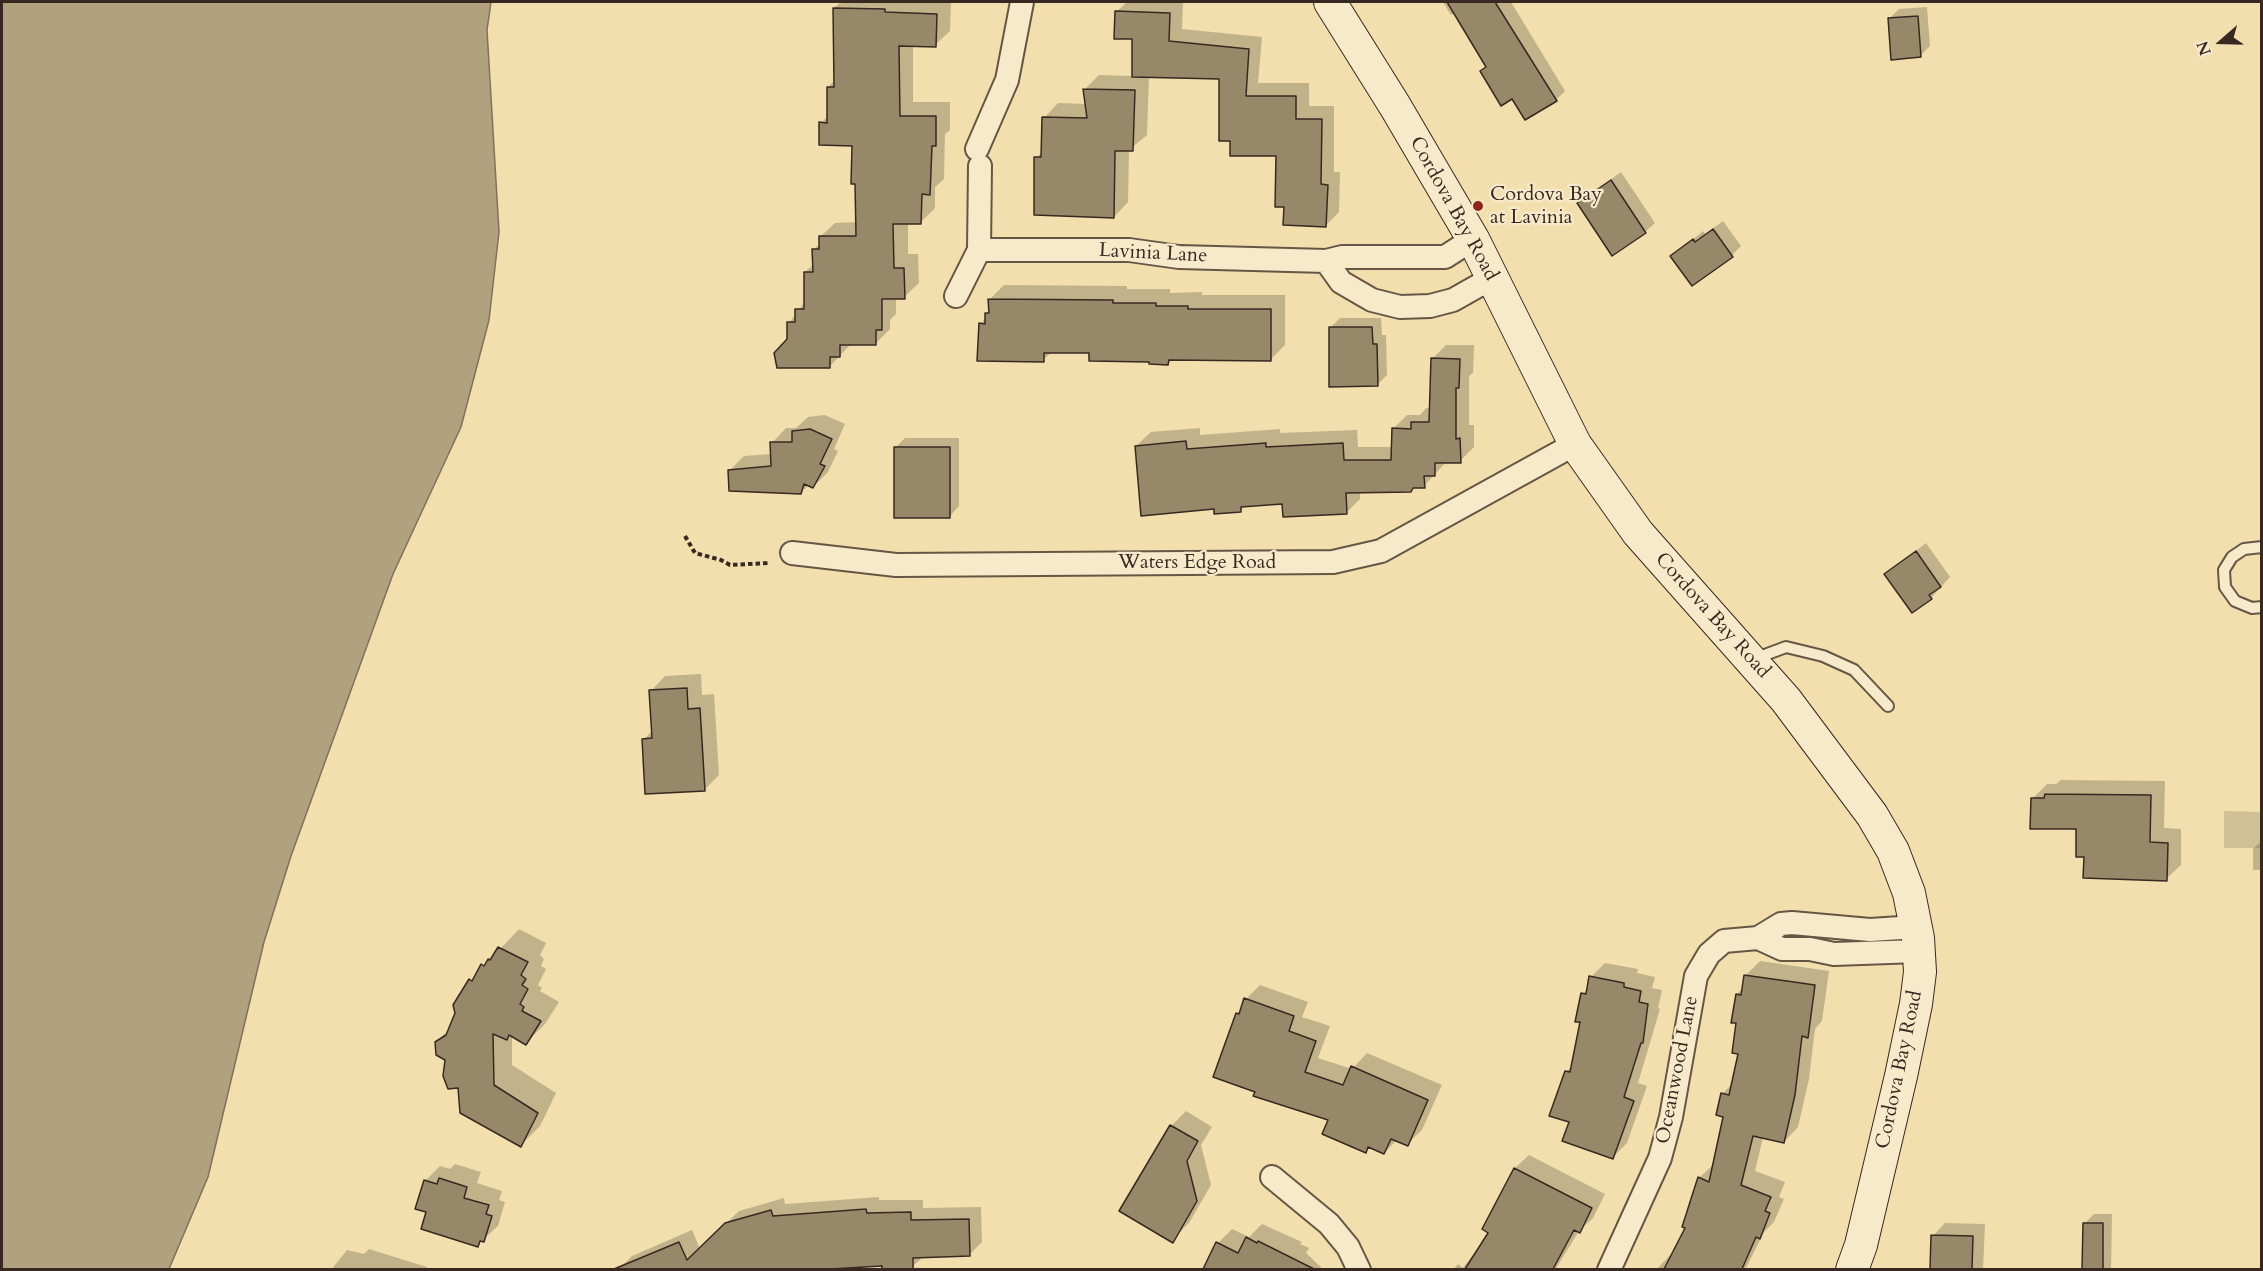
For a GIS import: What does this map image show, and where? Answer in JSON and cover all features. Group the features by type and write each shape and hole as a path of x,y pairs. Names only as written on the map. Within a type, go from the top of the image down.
{"main road":[{"name":"Cordova Bay Road","path":"1330,2 1395,106 1473,239 1575,444 1638,534 1752,659 1822,746 1872,815 1893,851 1909,893 1920,972 1916,1004 1901,1076 1861,1245 1852,1269"}],"street":[{"path":"956,296 979,250 979,157 1007,80 1022,2"},
{"name":"Lavinia Lane","path":"979,250 1129,250 1179,257 1326,261 1342,257 1445,257 1473,239"},
{"path":"1326,261 1341,282 1372,300 1400,307 1430,306 1453,300 1492,278"},
{"name":"Waters Edge Road","path":"792,553 896,565 1333,562 1381,551 1575,444"},
{"name":"Oceanwood Lane","path":"1609,1269 1659,1158 1671,1117 1696,976 1709,954 1724,941 1758,938 1781,924 1792,923 1870,930 1917,939"},
{"path":"1272,1177 1329,1224 1348,1246 1359,1269"}],"lane":[{"path":"2262,547 2244,549 2232,557 2224,570 2225,587 2235,601 2252,608 2262,607"},
{"path":"1752,659 1786,647 1823,656 1854,670 1888,706"}],"path":[{"path":"685,536 695,553 721,560 730,565 784,563 792,553"}],"shaded area":[{"path":"2,2 491,2 487,30 499,232 489,320 461,427 393,574 291,856 264,942 208,1177 169,1269 2,1269"},
{"path":"2224,811 2261,812 2261,848 2224,848"}],"building":[{"path":"1447,2 1495,2 1557,101 1525,120 1512,99 1501,106 1480,71 1486,67"},
{"path":"833,8 885,9 885,12 937,14 936,47 899,46 900,116 936,116 936,146 932,146 930,195 922,194 921,224 893,224 894,268 904,268 905,299 882,299 882,330 876,330 876,345 840,345 840,357 830,357 830,368 777,368 774,353 787,339 787,322 795,322 795,309 804,309 804,272 813,272 812,249 819,249 819,236 856,236 855,184 851,184 852,146 819,145 819,122 827,123 827,87 834,87"},
{"path":"1115,11 1170,13 1169,41 1249,49 1246,96 1296,96 1296,119 1322,119 1321,184 1328,185 1326,227 1283,225 1284,207 1275,207 1276,156 1230,156 1230,141 1219,141 1219,79 1132,77 1132,39 1114,39"},
{"path":"1918,16 1921,57 1891,60 1888,18"},
{"path":"1083,89 1135,90 1133,151 1115,151 1114,218 1034,215 1034,157 1041,157 1042,117 1087,118"},
{"path":"1611,180 1646,233 1612,256 1577,203"},
{"path":"1713,229 1733,257 1692,286 1670,256 1693,239 1695,242"},
{"path":"988,299 1113,300 1113,303 1188,306 1188,309 1271,309 1271,361 1169,360 1168,365 1149,364 1149,362 1089,361 1089,353 1044,353 1044,362 977,361 979,323 985,324 985,313 989,313"},
{"path":"1329,327 1372,327 1373,344 1377,344 1378,386 1329,387"},
{"path":"1431,358 1460,359 1459,388 1456,388 1456,439 1460,438 1461,463 1435,463 1435,476 1424,476 1425,488 1413,488 1411,492 1346,493 1347,514 1283,517 1282,504 1241,507 1241,512 1214,514 1214,509 1141,516 1135,446 1186,441 1187,449 1266,443 1266,447 1343,443 1344,460 1391,460 1392,428 1411,429 1411,422 1429,422"},
{"path":"810,429 832,439 820,464 825,466 813,488 804,484 801,494 729,491 728,470 771,466 770,442 792,442 792,431"},
{"path":"894,447 950,447 950,518 894,518"},
{"path":"1916,551 1941,587 1929,595 1932,599 1912,613 1884,574"},
{"path":"687,688 688,709 700,708 705,791 645,794 642,739 652,738 649,690"},
{"path":"2045,794 2151,795 2150,842 2168,843 2167,881 2083,878 2084,857 2076,857 2076,829 2030,829 2031,798 2044,798"},
{"path":"498,947 528,962 521,975 526,979 522,985 528,989 520,1004 524,1007 522,1011 541,1021 526,1045 509,1035 507,1040 493,1034 494,1085 538,1113 521,1147 460,1113 458,1088 448,1089 443,1076 445,1060 436,1055 435,1042 446,1035 455,1013 453,1005 469,979 472,981 481,964 484,966 488,959 490,960"},
{"path":"1744,975 1815,985 1808,1038 1802,1036 1795,1095 1784,1143 1753,1136 1741,1185 1771,1197 1765,1211 1770,1213 1760,1239 1756,1237 1742,1269 1664,1269 1685,1228 1682,1227 1698,1177 1709,1182 1723,1117 1716,1115 1721,1093 1729,1095 1738,1054 1732,1053 1736,1023 1731,1023 1736,994 1741,995"},
{"path":"1589,976 1624,983 1624,987 1641,991 1639,1002 1648,1004 1643,1043 1641,1043 1624,1097 1634,1101 1613,1159 1562,1141 1569,1122 1549,1116 1565,1071 1570,1072 1580,1022 1575,1022 1581,993 1586,994"},
{"path":"1244,998 1294,1016 1289,1031 1316,1041 1305,1072 1343,1085 1351,1066 1428,1100 1408,1146 1391,1139 1384,1154 1368,1147 1366,1153 1322,1134 1328,1120 1253,1096 1255,1092 1213,1077 1236,1013 1239,1014"},
{"path":"1170,1125 1198,1141 1187,1161 1197,1201 1173,1243 1119,1211"},
{"path":"1514,1168 1592,1208 1580,1233 1574,1230 1553,1269 1465,1269 1488,1233 1482,1229"},
{"path":"439,1178 467,1187 464,1198 489,1205 486,1214 492,1216 484,1242 480,1241 478,1247 421,1229 426,1212 415,1209 424,1180 437,1184"},
{"path":"866,1209 867,1213 911,1212 911,1220 969,1219 970,1256 913,1258 913,1269 882,1269 882,1266 830,1269 614,1269 679,1242 687,1260 725,1223 771,1210 773,1216"},
{"path":"2083,1223 2103,1223 2103,1269 2082,1269"},
{"path":"1931,1235 1973,1236 1972,1269 1930,1269"},
{"path":"1246,1237 1314,1269 1203,1269 1216,1242 1238,1253"}],"place":[{"name":"Cordova Bay at Lavinia","path":"1478,206"}]}
